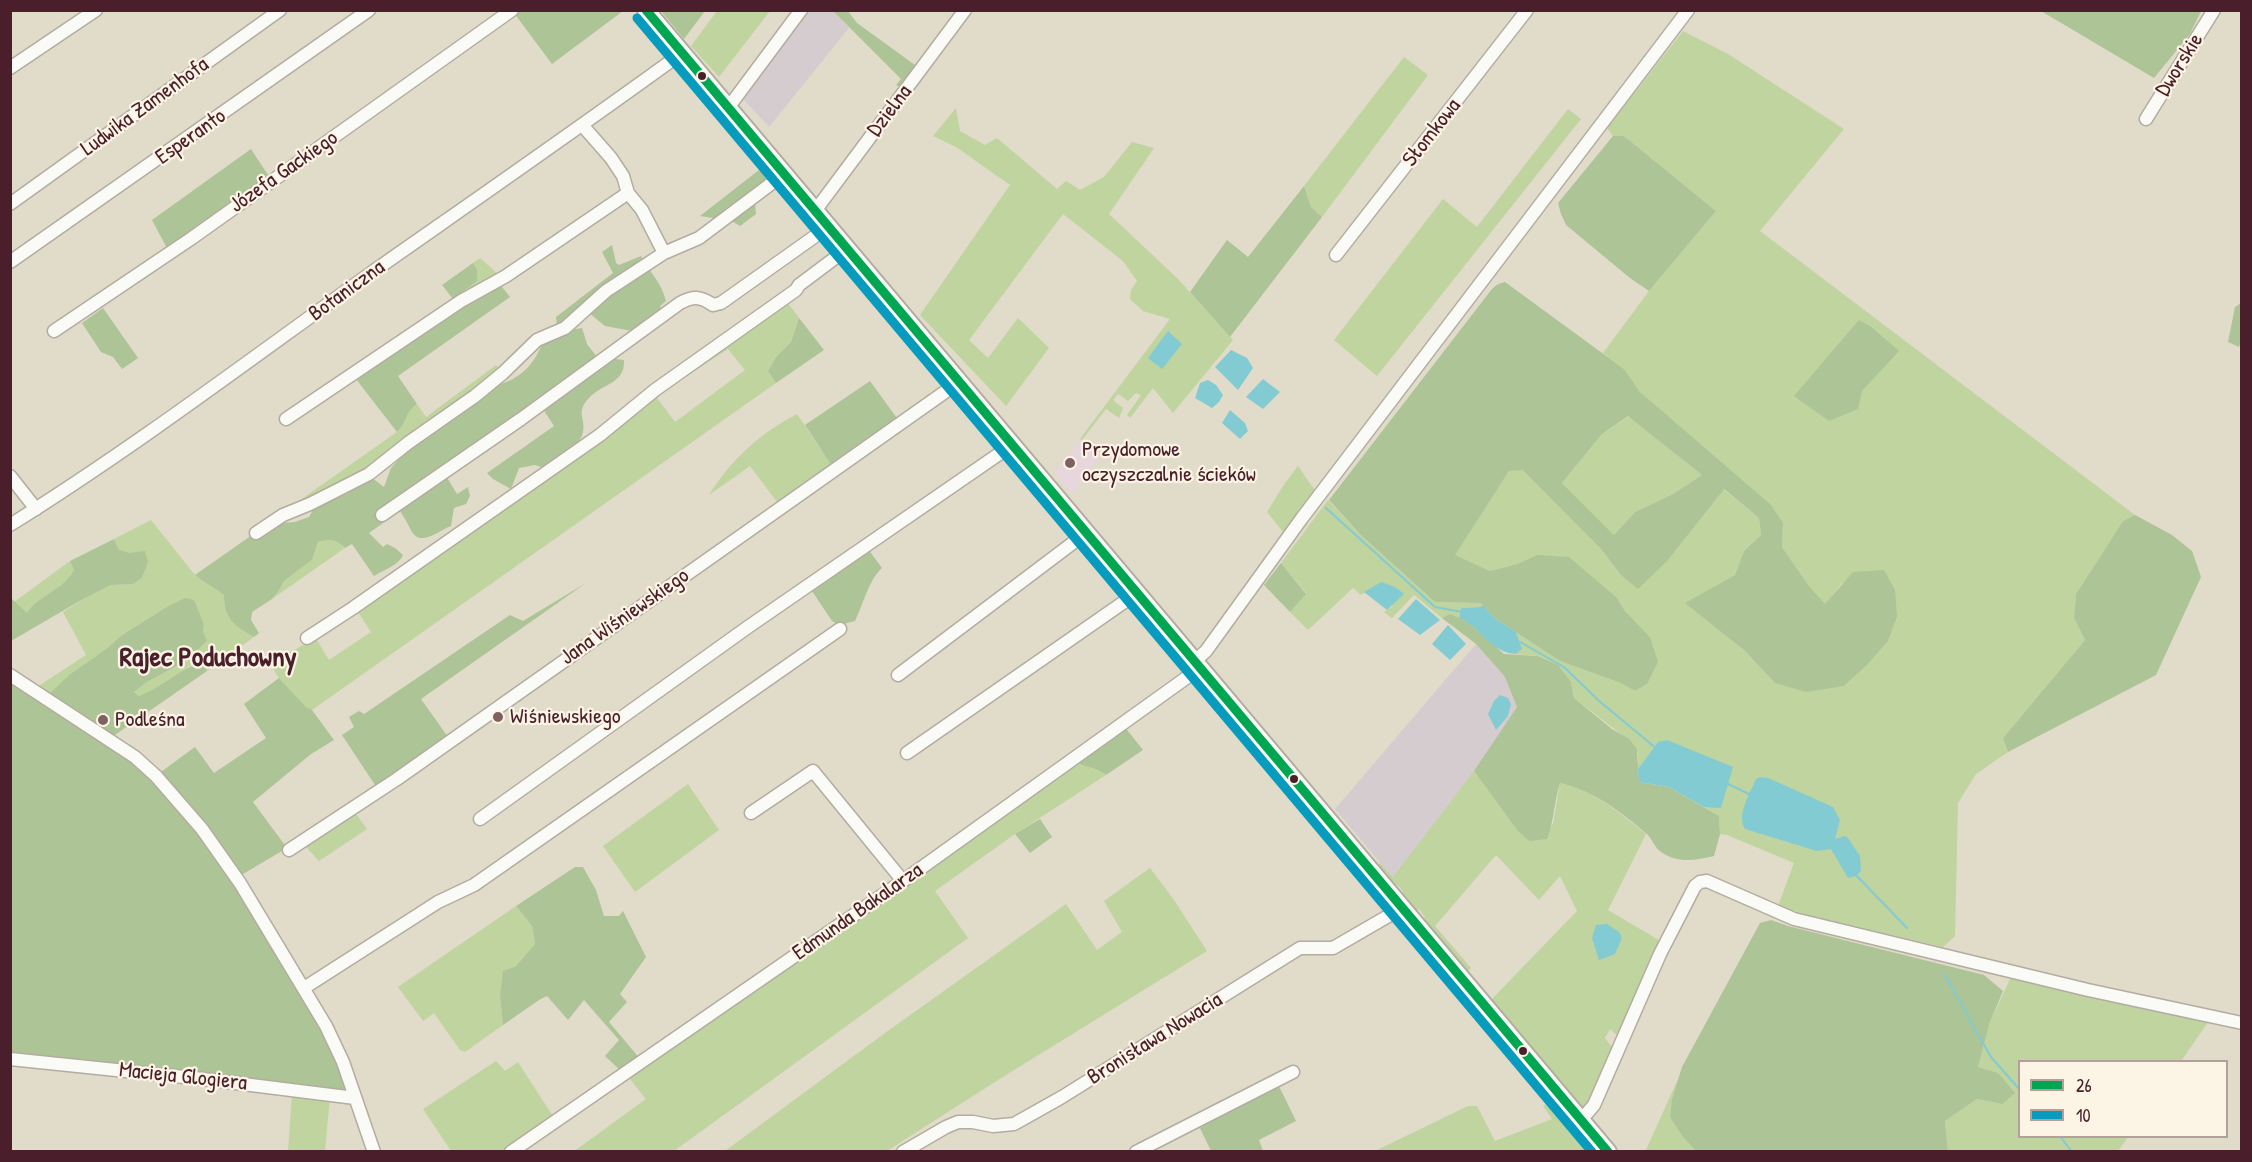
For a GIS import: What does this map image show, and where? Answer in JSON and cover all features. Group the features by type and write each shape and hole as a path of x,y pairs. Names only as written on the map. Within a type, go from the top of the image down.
{"main road":[{"path":"646,10 1608,1152"}],"street":[{"path":"10,68 96,10"},
{"name":"Ludwika Zamenhofa","path":"10,204 280,10"},
{"name":"Esperanto","path":"10,262 369,10"},
{"name":"Józefa Gackiego","path":"54,331 192,238 512,10"},
{"path":"728,108 801,10"},
{"name":"Dzielna","path":"815,211 965,10"},
{"name":"Słomkowa","path":"1336,255 1527,10"},
{"name":"Edmunda Bakalarza","path":"511,1152 903,881 1198,665 1309,508 1688,10"},
{"name":"Dworskie","path":"2146,119 2214,10"},
{"name":"Botaniczna","path":"10,525 200,398 371,273 583,126 682,53"},
{"path":"583,126 611,158 623,177 628,193 642,210 664,253"},
{"path":"256,533 283,515 369,474 503,374 537,340 565,328 606,291 664,253 699,238 784,174"},
{"path":"286,419 461,301 506,276 628,193"},
{"path":"382,515 410,498 530,413 680,303 692,297 701,297 713,305 721,303 828,227"},
{"path":"307,638 600,435 655,390 796,290 799,285 847,249"},
{"name":"Jana Wiśniewskiego","path":"289,850 397,779 959,382"},
{"path":"480,819 748,627 1012,445"},
{"path":"10,476 36,509"},
{"path":"898,675 1086,533"},
{"path":"907,753 1137,593"},
{"path":"304,988 438,902 474,885 840,629"},
{"path":"10,675 135,757 156,776 202,829 240,883 326,1026 343,1062 374,1152"},
{"path":"751,813 813,771 903,881"},
{"path":"1581,1120 1593,1105 1660,954 1695,886 1700,882 1713,883 1794,919 2088,990 2241,1023"},
{"name":"Bronisława Nowacia","path":"903,1152 946,1126 958,1122 1004,1126 1014,1124 1062,1097 1300,948 1333,948 1402,908"},
{"name":"Macieja Glogiera","path":"10,1059 203,1078 355,1098"},
{"path":"1136,1152 1293,1072"}],"shaded area":[{"path":"808,11 833,11 849,28 769,127 743,99"},
{"path":"1080,439 1100,457 1072,494 1054,473"},
{"path":"1476,644 1505,677 1525,705 1393,878 1335,809"}],"green space":[{"path":"518,10 623,11 552,64 514,13"},
{"path":"661,11 705,11 684,39"},
{"path":"717,11 770,11 719,77 691,46"},
{"path":"833,11 848,11 857,23 915,65 902,88 896,85 901,79"},
{"path":"2041,11 2201,11 2190,34 2154,78"},
{"path":"1683,31 1728,54 1844,129 1760,231 2135,515 2123,521 2076,594 2074,618 2085,640 2003,738 2008,752 1976,774 1958,803 1955,936 1943,947 1778,906 1794,863 1720,834 1719,816 1704,807 1721,807 1658,742 1638,769 1638,752 1634,746 1574,698 1571,682 1537,656 1516,654 1522,649 1516,632 1560,661 1622,683 1635,691 1647,684 1650,637 1625,611 1617,598 1537,555 1517,564 1490,571 1454,555 1509,471 1523,469 1601,549 1621,575 1668,560 1723,489 1759,518 1761,535 1744,551 1735,575 1686,603 1745,651 1775,683 1844,686 1888,641 1897,617 1842,583 1825,605 1782,547 1783,523 1640,392 1624,369 1603,353 1649,291 1716,211 1629,140 1623,136 1613,136 1607,128"},
{"path":"1404,57 1428,75 1322,217 1311,207 1304,186"},
{"path":"956,108 960,131 985,145 997,138 1057,189 1066,181 1080,190 1104,177 1132,142 1154,148 1109,214 1177,278 1233,340 1173,413 1153,388 1130,418 1127,415 1141,395 1136,393 1128,401 1118,394 1113,400 1123,408 1119,418 1106,409 1082,440 1080,439 1170,319 1143,311 1130,299 1131,290 1137,281 1123,261 1063,214 969,340 988,358 1018,318 1049,348 1006,406 920,315 1010,185 956,147 933,136"},
{"path":"1568,109 1581,119 1377,376 1334,340 1443,199 1477,227"},
{"path":"1613,136 1623,136 1629,140 1716,211 1649,291 1566,225 1558,203"},
{"path":"251,149 270,178 168,250 152,220"},
{"path":"759,170 765,174 766,181 754,194 756,214 740,226 732,221 700,216"},
{"path":"1304,186 1311,207 1322,217 1230,337 1190,292 1227,240 1248,257"},
{"path":"612,245 616,263 619,265 641,256 664,294 666,301 661,305 658,315 632,331 605,326 583,308 557,327 556,317 613,273 602,252"},
{"path":"480,258 498,274 453,299 477,281 477,269 473,263"},
{"path":"473,263 477,269 477,281 453,299 442,285"},
{"path":"1505,282 1624,369 1640,392 1771,505 1783,523 1782,547 1809,586 1825,604 1853,572 1884,570 1895,590 1897,617 1888,641 1844,686 1806,692 1775,683 1745,651 1685,603 1735,575 1744,551 1761,535 1759,518 1724,489 1668,560 1638,589 1621,575 1601,549 1523,470 1509,471 1455,555 1490,571 1517,564 1537,555 1569,557 1617,598 1625,611 1650,637 1658,662 1647,684 1635,691 1621,683 1560,661 1493,617 1481,603 1435,602 1361,535 1329,500 1498,284","holes":["1628,416 1702,475 1673,494 1635,512 1614,535 1562,483 1602,434"]},
{"path":"502,287 510,297 398,376 417,404 410,410 397,432 356,379 491,288"},
{"path":"783,302 788,303 799,318 791,342 776,357 768,371 776,383 312,710 306,707 279,678 266,658 273,653 279,654 295,649 315,637 329,660 371,632 356,609 654,394 675,422 745,370 728,349 687,376 685,373"},
{"path":"2241,303 2239,347 2228,342 2235,307"},
{"path":"103,308 138,358 122,369 113,357 101,352 82,323"},
{"path":"799,318 824,350 776,383 768,371 776,357 791,342"},
{"path":"1859,320 1870,326 1899,351 1862,391 1858,409 1829,421 1794,396"},
{"path":"582,328 587,344 597,357 624,360 621,374 617,379 595,393 585,403 582,411 584,427 581,438 566,453 541,467 535,465 519,468 511,489 493,479 487,473 554,426 543,409 446,476 457,494 468,487 470,496 466,504 454,508 451,526 431,536 420,538 412,532 400,511 369,533 383,547 387,544 403,555 391,567 374,576 352,544 345,548 333,540 318,542 312,560 284,581 272,599 252,612 251,620 259,633 254,637 241,629 228,616 224,595 195,575 252,535 279,523 295,522 309,517 314,508 330,496 339,497 347,494 348,491 371,477 384,487 391,468 408,449 408,438 414,432 428,422 471,403 498,385 522,373 531,364 543,342 569,330"},
{"path":"496,365 499,369 446,414 415,429 408,438 376,464 286,510 397,432 410,410 417,404 426,417"},
{"path":"870,381 899,421 833,468 805,425"},
{"path":"797,414 833,468 780,506 750,466 709,495 747,448"},
{"path":"1629,416 1702,475 1673,494 1635,512 1614,535 1562,483 1602,434"},
{"path":"1298,466 1316,492 1284,533 1267,512"},
{"path":"1328,500 1360,534 1435,602 1481,603 1483,605 1461,608 1459,618 1450,614 1442,618 1414,595 1392,618 1384,612 1393,606 1381,582 1361,595 1353,588 1308,630 1290,612 1306,593 1281,563"},
{"path":"2135,515 2172,535 2192,551 2201,577 2156,675 2008,752 2003,738 2085,640 2074,618 2076,594 2123,521"},
{"path":"151,520 195,575 224,595 226,610 232,621 254,637 207,671 203,663 192,664 154,691 139,696 134,692 147,682 184,662 207,641 203,631 204,624 194,601 165,608 122,635 69,675 49,694 37,687 86,655 63,612 111,585 133,584 142,578 148,562 119,550 114,539"},
{"path":"114,539 119,550 129,553 145,551 148,562 142,578 133,584 111,585 11,641 11,598 27,613 38,601 70,577 74,570 70,561"},
{"path":"326,539 336,540 345,548 272,599 284,581 312,560 318,542"},
{"path":"868,549 882,568 870,586 855,621 840,625 832,621 810,588"},
{"path":"70,561 74,570 70,578 27,614 14,602"},
{"path":"1281,563 1306,594 1290,612 1264,585"},
{"path":"586,583 421,699 448,737 377,788 342,735 354,727 349,717 359,711 364,714 510,615 523,621"},
{"path":"185,598 194,600 204,624 203,631 207,641 184,662 147,682 134,692 139,696 195,665 203,663 207,671 112,737 49,694 69,675 122,635"},
{"path":"1450,614 1467,621 1504,654 1537,656 1558,665 1571,682 1574,698 1612,729 1629,739 1637,749 1639,782 1669,787 1719,816 1720,834 1714,856 1680,860 1667,856 1659,850 1647,834 1617,810 1596,797 1560,783 1547,839 1529,841 1518,831 1474,771 1517,707 1505,677 1476,644 1442,618"},
{"path":"279,678 306,707 312,710 334,740 311,754 253,802 287,848 243,874 192,808 158,774 195,747 214,773 266,738 244,704"},
{"path":"10,680 106,742 168,793 227,872 324,1033 345,1082 345,1092 11,1055"},
{"path":"1124,726 1143,750 1106,775 1077,762"},
{"path":"1077,762 1099,769 1106,775 1015,834 935,891 968,938 674,1151 573,1152 646,1099 629,1078 831,938"},
{"path":"1474,771 1518,830 1529,841 1553,824 1560,783 1595,797 1616,810 1646,834 1608,910 1662,942 1618,1036 1610,1029 1605,1038 1614,1047 1586,1109 1580,1111 1558,1085 1550,1070 1503,1018 1491,1000 1577,911 1560,876 1539,900 1496,855 1435,926 1471,968 1465,974 1421,922 1425,917 1419,909 1414,912 1398,896 1403,892 1398,885 1393,886 1377,869 1380,863 1393,877"},
{"path":"688,784 719,830 635,892 603,846"},
{"path":"356,814 367,829 319,861 306,847"},
{"path":"1040,819 1052,837 1030,853 1015,834"},
{"path":"575,867 583,867 596,890 604,916 619,916 623,911 646,957 620,994 627,1002 609,1022 641,1060 622,1072 605,1056 619,1040 584,1000 568,1020 547,996 503,1025 500,996 503,971 515,967 535,944 532,926 516,906"},
{"path":"1150,868 1207,951 887,1151 725,1151 1066,904 1097,950 1122,932 1104,901"},
{"path":"516,906 532,926 535,944 515,967 500,996 503,1025 465,1052 460,1050 434,1013 423,1021 398,987"},
{"path":"1771,920 1984,975 2003,991 1990,1022 1978,1067 1998,1073 2015,1093 2002,1104 1977,1099 1945,1121 1948,1151 1696,1151 1683,1137 1670,1117 1672,1099 1682,1067 1760,923"},
{"path":"2011,977 2209,1021 2182,1060 2018,1060 2018,1138 2127,1138 2118,1151 1948,1151 1945,1121 1977,1099 2002,1104 1998,1073 1978,1067 1990,1022"},
{"path":"496,1061 505,1071 518,1062 554,1118 504,1151 451,1151 423,1109"},
{"path":"1678,1079 1672,1099 1683,1137 1696,1151 1645,1152"},
{"path":"1277,1082 1296,1121 1259,1140 1263,1151 1211,1151 1200,1128"},
{"path":"292,1094 330,1097 325,1151 288,1152"},
{"path":"1555,1101 1564,1111 1561,1117 1565,1121 1568,1119 1596,1151 1373,1152 1468,1106 1477,1106 1495,1141 1552,1119 1543,1106"}],"water":[{"path":"1168,331 1182,344 1162,369 1148,358"},
{"path":"1231,350 1247,358 1253,368 1238,390 1215,367"},
{"path":"1263,379 1280,392 1263,409 1246,397"},
{"path":"1208,380 1216,385 1223,395 1212,408 1195,398 1200,383"},
{"path":"1230,410 1245,423 1248,431 1240,439 1222,423"},
{"path":"1381,582 1395,587 1404,594 1387,610 1364,592"},
{"path":"1416,599 1440,620 1420,635 1398,619"},
{"path":"1483,605 1493,617 1516,632 1522,649 1516,654 1499,649 1474,627 1459,618 1461,608"},
{"path":"1448,625 1466,644 1450,660 1432,644"},
{"path":"1500,695 1508,698 1511,704 1508,716 1496,730 1488,714 1494,701"},
{"path":"1667,740 1733,767 1721,808 1704,807 1669,787 1639,782 1638,769 1658,742"},
{"path":"1768,778 1833,807 1840,820 1835,839 1845,836 1848,838 1860,856 1861,871 1856,876 1848,878 1831,849 1817,851 1745,829 1743,811 1756,779"},
{"path":"1607,924 1619,932 1622,938 1615,954 1599,960 1592,938 1596,925"}],"waterway":[{"path":"1326,508 1435,607 1462,612"},
{"path":"1520,642 1564,667 1598,700 1657,749"},
{"path":"1726,783 1751,795"},
{"path":"1855,874 1907,928"},
{"path":"1944,974 1991,1057 2018,1088"},
{"path":"2062,1138 2072,1152"}],"transit line":[{"name":"26","path":"646,10 1608,1152"},
{"name":"10","path":"637,18 1592,1152"}],"place":[{"name":"Przydomowe oczyszczalnie ścieków","path":"1070,463"},
{"name":"Wiśniewskiego","path":"498,717"},
{"name":"Podleśna","path":"103,720"}],"district":[{"name":"Rajec Poduchowny","path":"208,659"}]}
